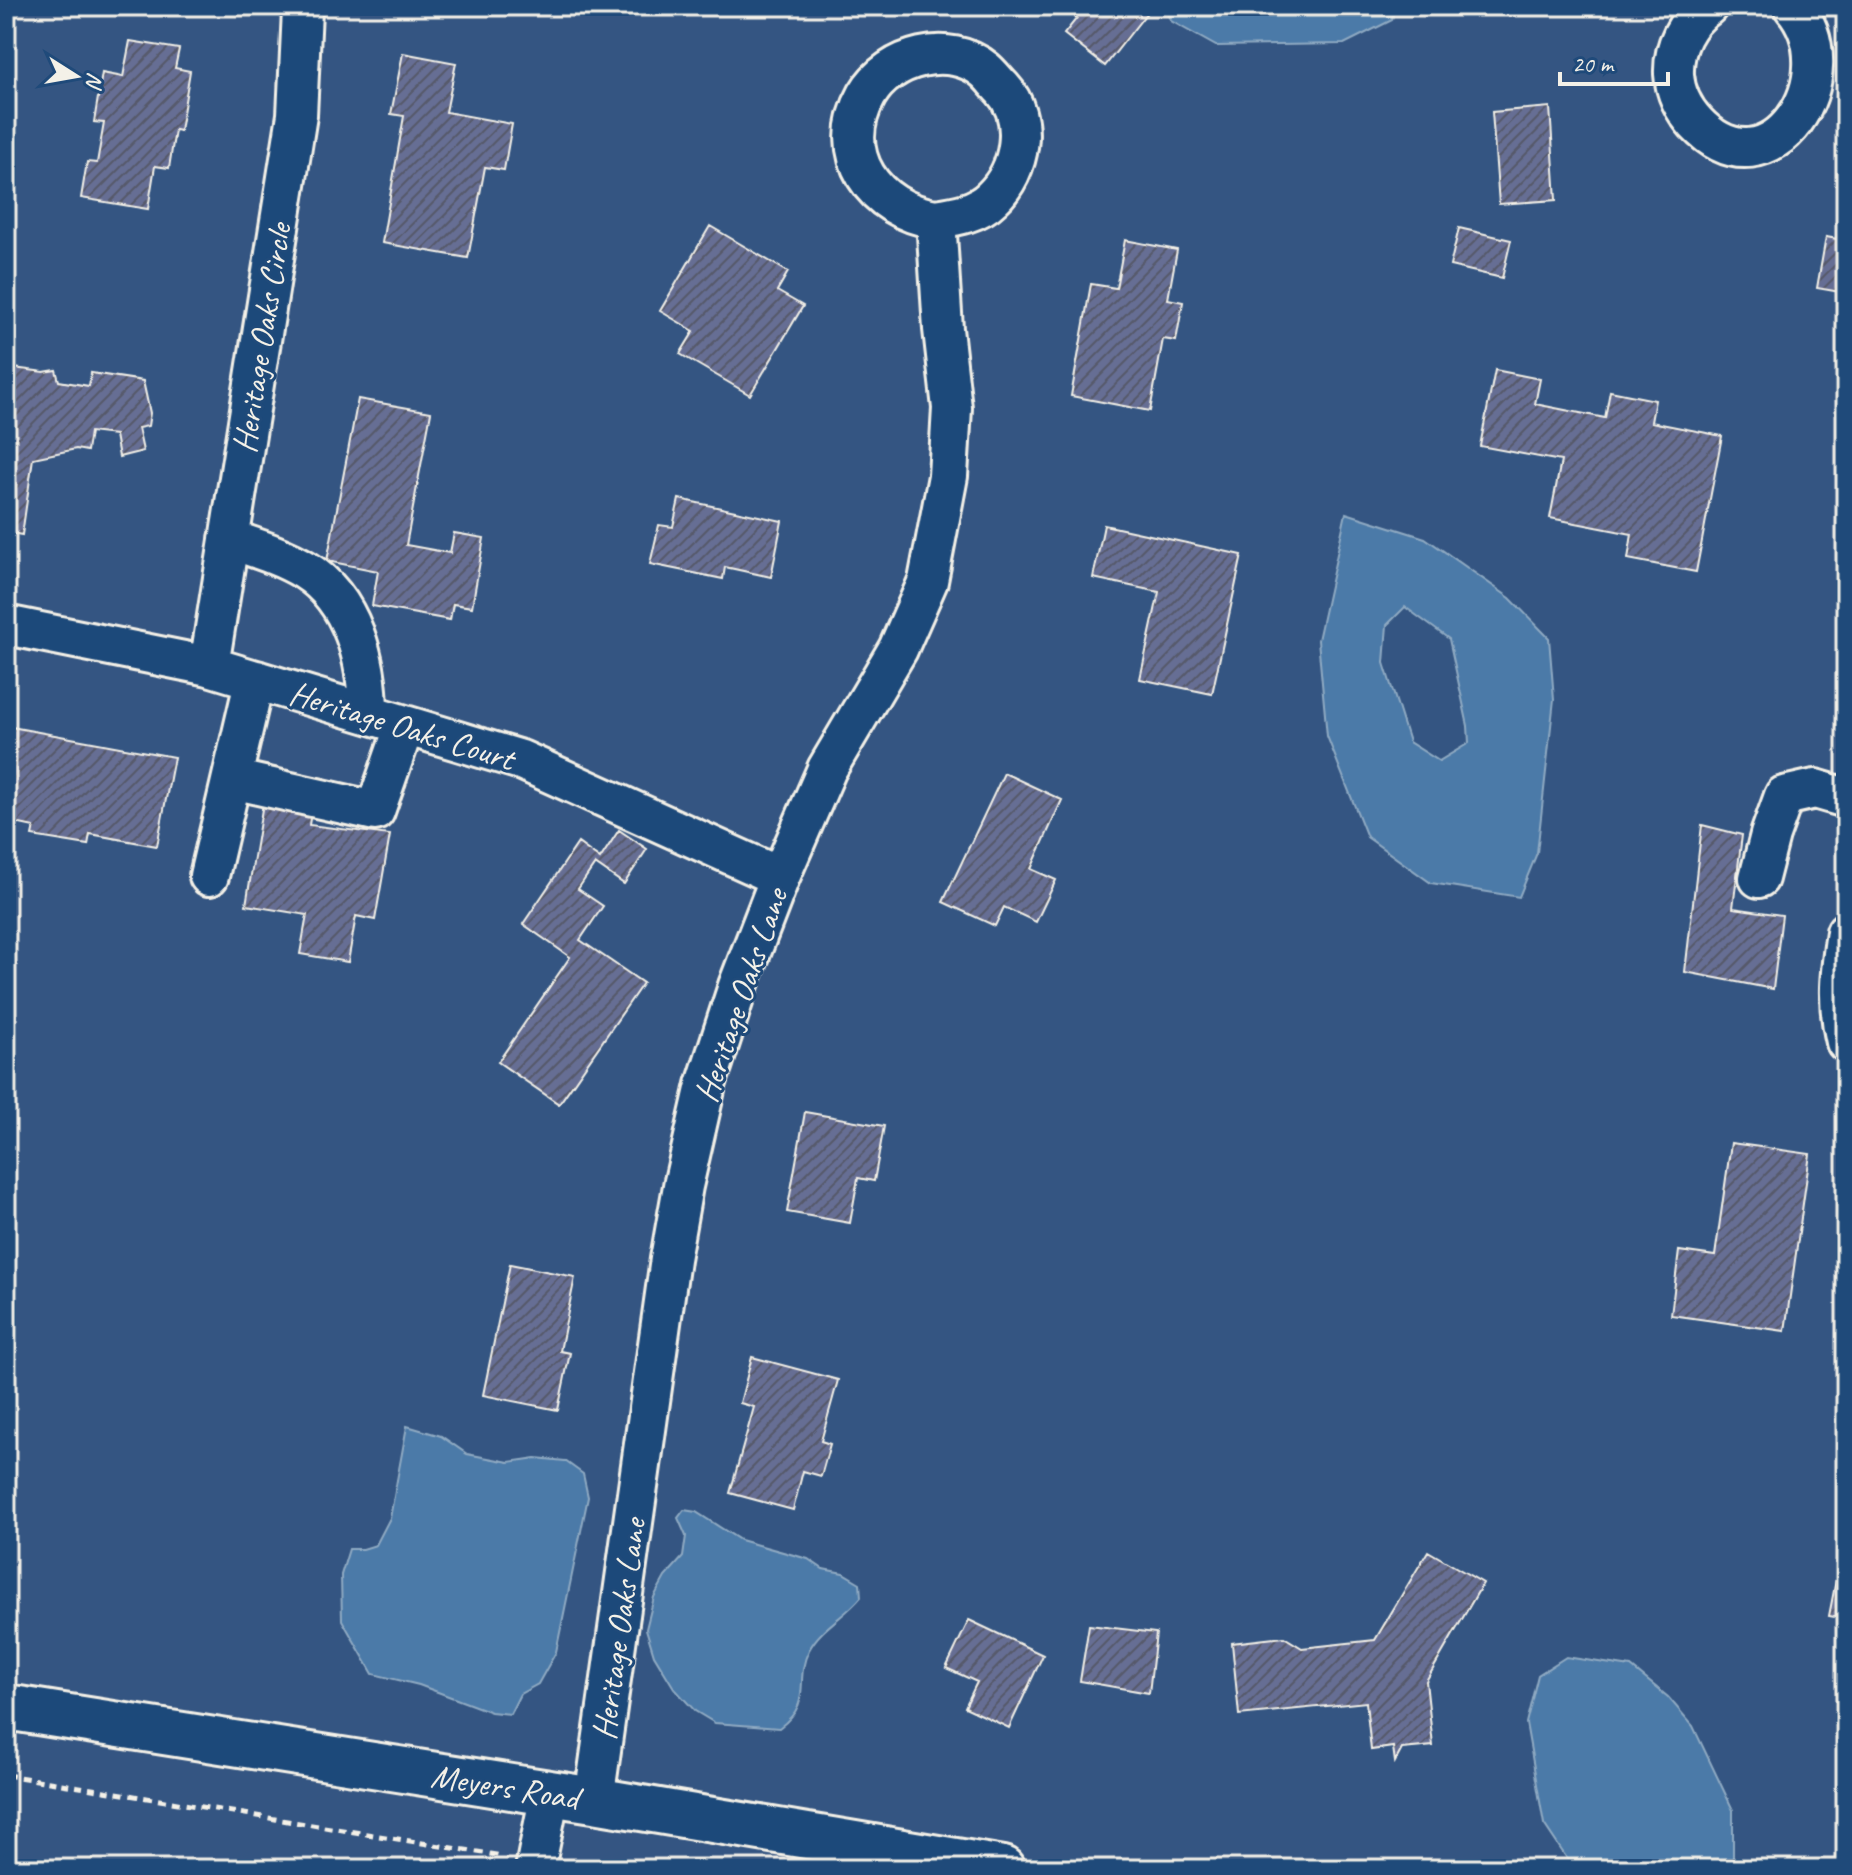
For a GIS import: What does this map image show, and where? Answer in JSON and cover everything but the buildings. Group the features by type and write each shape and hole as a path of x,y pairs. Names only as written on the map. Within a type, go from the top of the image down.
{"street":[{"path":"1708,6 1698,12 1684,31 1675,53 1674,76 1680,99 1688,115 1701,129 1716,139 1751,147 1770,145 1787,138 1814,114 1822,98 1837,82 1820,34 1806,15 1793,6"},
{"name":"Heritage Oaks Circle","path":"209,666 297,115 299,7"},
{"path":"936,55 958,57 985,69 1013,105 1019,138 1010,176 992,198 960,216 936,219 903,211 883,199 863,171 856,146 859,116 868,94 881,77 900,64 936,55"},
{"name":"Heritage Oaks Lane","path":"594,1800 670,1259 683,1186 711,1071 738,986 780,877 827,769 898,649 928,581 948,476 952,408 936,219"},
{"path":"229,539 307,571 328,590 357,637 368,682 368,714"},
{"name":"Heritage Oaks Court","path":"6,625 209,666 521,760 780,877"},
{"path":"209,876 257,680"},
{"path":"232,779 375,811 405,725"},
{"path":"1759,878 1784,796 1815,789 1846,798"},
{"path":"1846,932 1838,986 1839,1015 1846,1042"},
{"name":"Meyers Road","path":"6,1707 594,1800 1003,1869"},
{"path":"536,1865 550,1793"}],"path":[{"path":"6,1775 536,1865"}],"water":[{"path":"1163,6 1395,6 1392,20 1344,44 1216,46 1171,21"},
{"path":"1346,513 1425,538 1510,598 1549,638 1554,699 1537,853 1519,897 1431,883 1367,837 1327,736 1318,640","holes":["1405,607 1449,639 1469,743 1439,761 1409,742 1384,663 1387,625"]},
{"path":"407,1426 441,1436 467,1454 509,1462 536,1458 565,1461 583,1474 588,1497 556,1652 538,1684 520,1694 510,1714 491,1712 419,1685 373,1674 342,1620 341,1575 349,1549 376,1545 390,1518"},
{"path":"684,1510 696,1512 740,1540 808,1559 823,1569 843,1573 860,1583 861,1597 820,1635 809,1650 797,1709 779,1728 715,1723 695,1711 674,1688 654,1655 646,1629 654,1597 665,1577 683,1557 686,1536 678,1518"},
{"path":"1566,1657 1631,1667 1668,1697 1693,1726 1733,1810 1733,1860 1724,1869 1574,1869 1544,1824 1526,1723 1538,1675"}]}
